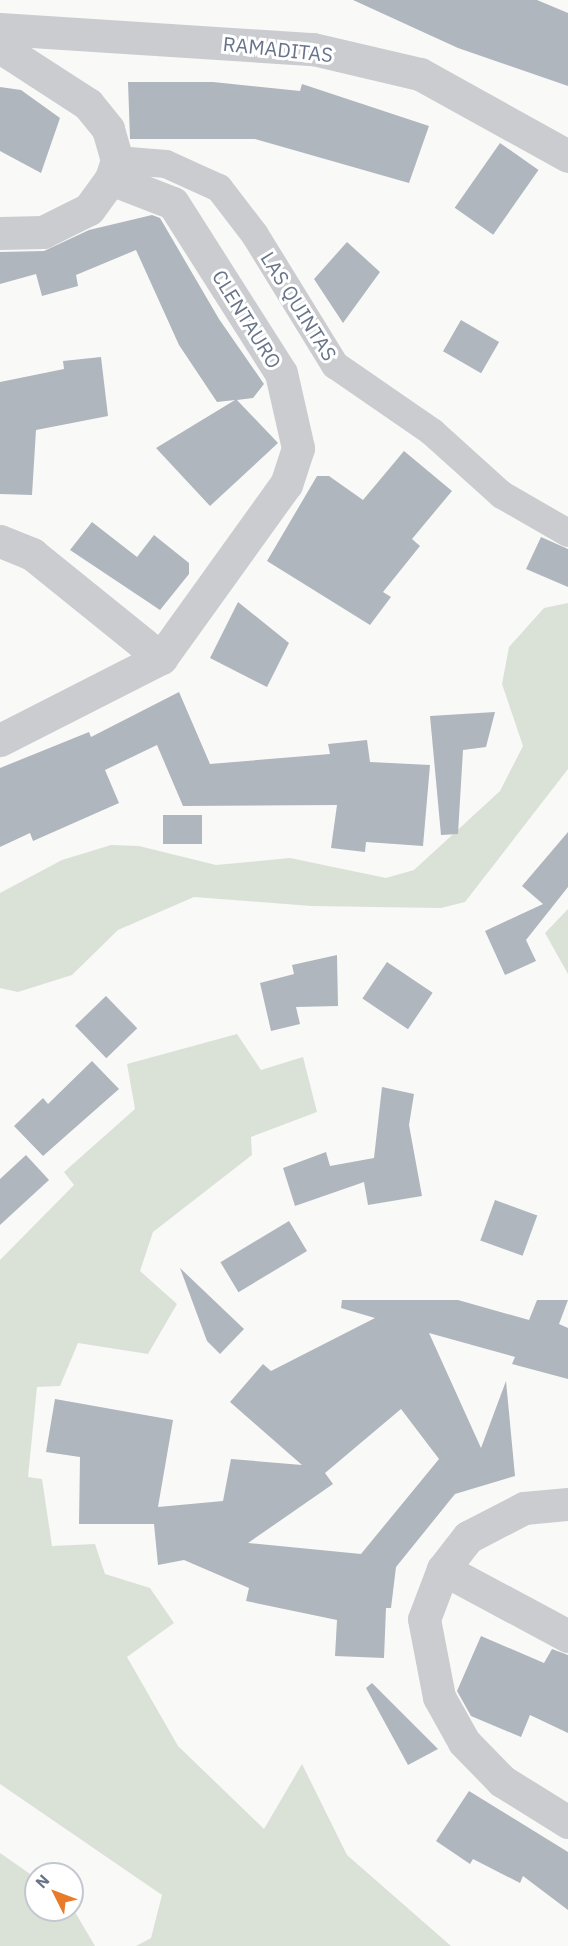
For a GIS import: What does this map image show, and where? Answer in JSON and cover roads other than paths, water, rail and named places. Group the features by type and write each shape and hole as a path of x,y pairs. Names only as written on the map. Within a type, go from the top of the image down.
{"street":[{"name":"RAMADITAS","path":"0,29 314,49 420,74 568,156"},
{"path":"0,47 88,104 108,129 114,169 89,209 43,232 0,233"},
{"name":"LAS QUINTAS","path":"114,169 166,164 219,188 255,235 334,366 432,432 502,495 568,534"},
{"name":"CLENTAURO","path":"0,740 161,658 286,484 297,448 281,373 173,203 114,169"},
{"path":"0,541 32,554 161,658"},
{"path":"568,1504 524,1508 490,1521 468,1537 443,1569 424,1619 439,1697 464,1742 502,1781 568,1822"},
{"path":"443,1569 568,1636"}]}
